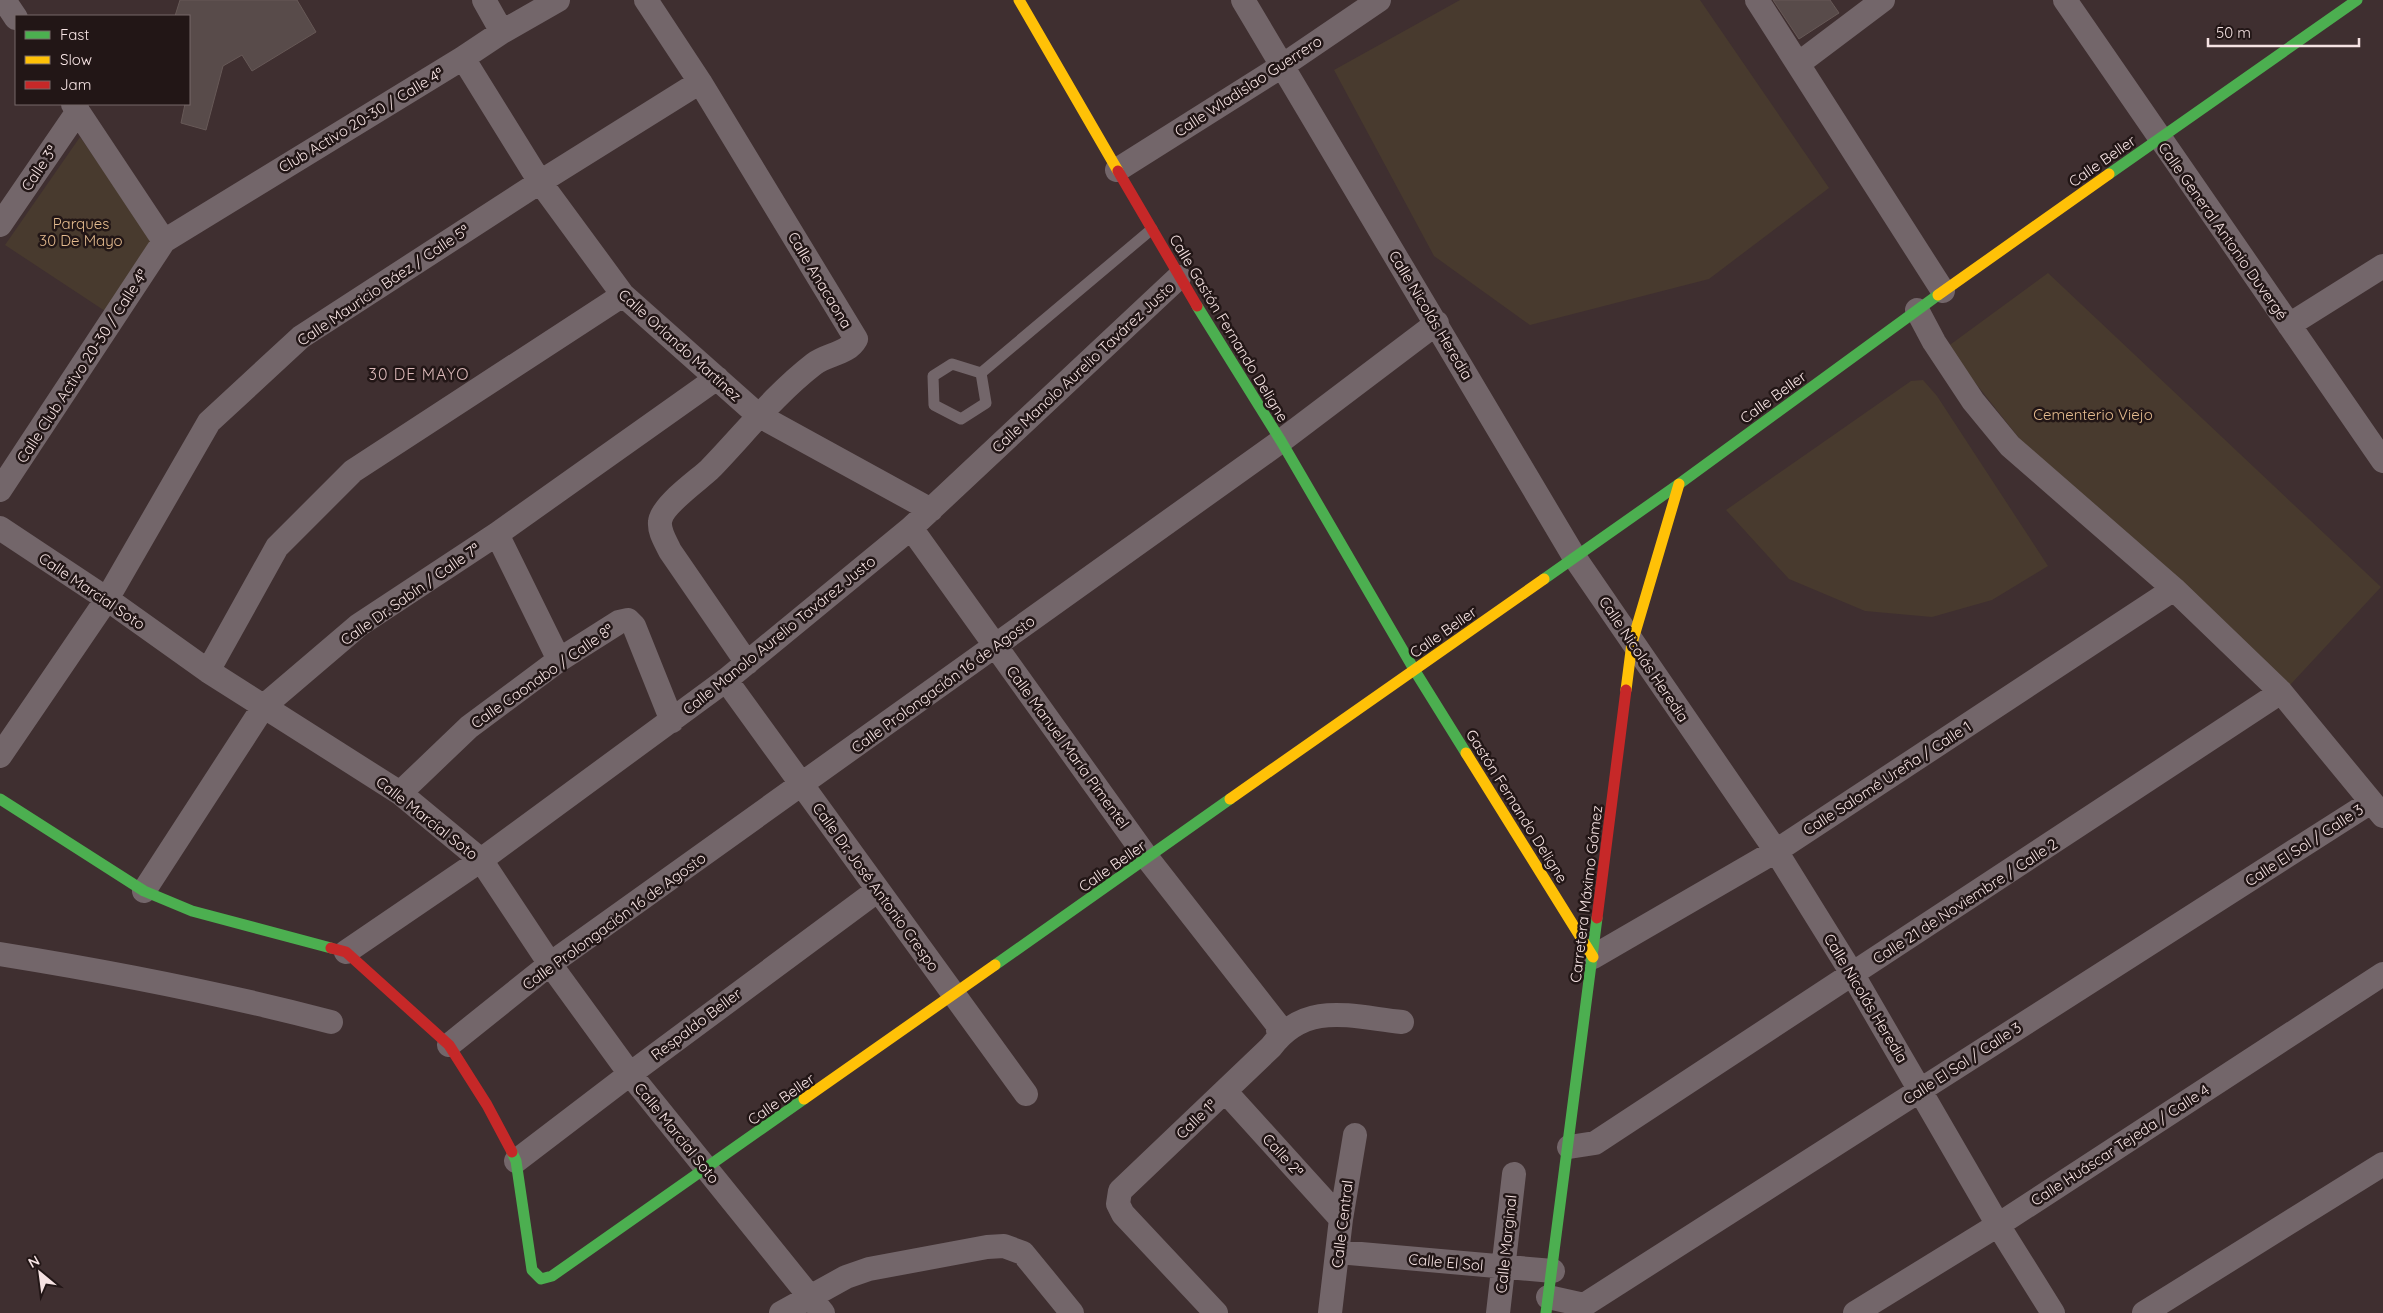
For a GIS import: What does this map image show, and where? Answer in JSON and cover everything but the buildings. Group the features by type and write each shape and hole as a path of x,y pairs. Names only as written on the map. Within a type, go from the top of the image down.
{"street":[{"path":"484,0 502,32"},
{"name":"Club Activo 20-30 / Calle 4ª","path":"164,241 463,58 502,32 558,0"},
{"name":"Calle Anacaona","path":"646,0 700,82 856,339 852,346 816,362 758,415 707,471 664,511 660,522 662,534 670,551 747,663"},
{"name":"Calle Gastón Fernando Deligne","path":"1019,0 1179,277 1280,441 1415,671"},
{"name":"Calle Nicolás Heredia","path":"1243,0 1437,323 1575,558 1776,851 1853,975 1998,1225 2053,1313"},
{"name":"Calle Wladislao Guerrero","path":"1117,170 1282,66 1379,0"},
{"path":"1757,0 1943,291"},
{"path":"1798,64 1883,0"},
{"name":"Calle General Antonio Duvergé","path":"2064,0 2159,140 2383,461"},
{"name":"Calle Beller","path":"516,1161 532,1270 540,1279 552,1276 706,1170 1575,558 1943,291 2357,0"},
{"name":"Calle Orlando Martínez","path":"463,58 540,182 623,295 758,415 931,510"},
{"name":"Calle Mauricio Báez / Calle 5ª","path":"0,756 107,599 209,422 301,338 540,182 700,82"},
{"path":"75,107 164,241"},
{"name":"Calle 3ª","path":"0,225 75,107"},
{"name":"Calle Club Activo 20-30 / Calle 4ª","path":"0,490 164,241"},
{"path":"2289,325 2383,266"},
{"name":"Calle Manolo Aurelio Tavárez Justo","path":"346,952 481,860 672,721 747,663 911,528 1179,277"},
{"path":"208,672 277,547 353,471 623,295"},
{"path":"1918,310 1934,342 1972,401 2010,446 2174,588 2281,692 2377,809"},
{"name":"Calle Prolongación 16 de Agosto","path":"449,1045 550,964 1280,441 1437,323"},
{"name":"Calle Dr. Sabín / Calle 7ª","path":"144,890 264,706 359,625 497,534 717,378"},
{"name":"Carretera Máximo Gómez","path":"1547,1305 1594,957 1632,643 1679,484"},
{"name":"Calle Marcial Soto","path":"0,528 107,599 208,672 400,793 481,860 550,964 630,1074 816,1305"},
{"name":"Calle Manuel María Pimentel","path":"911,528 1148,859 1277,1024 1279,1036"},
{"path":"497,534 559,660"},
{"name":"Calle Salomé Ureña / Calle 1","path":"1594,957 1776,851 2174,588"},
{"name":"Calle Caonabo / Calle 8ª","path":"400,793 469,727 559,660 619,622 628,620 634,626 672,721"},
{"name":"Gastón Fernando Deligne","path":"1415,671 1594,957"},
{"name":"Calle Dr. José Antonio Crespo","path":"726,680 1026,1094"},
{"name":"Calle 21 de Noviembre / Calle 2","path":"1569,1147 1595,1143 2281,692"},
{"path":"0,798 144,890 192,911 346,952 449,1045 487,1105 516,1161"},
{"name":"Calle El Sol / Calle 3","path":"1547,1305 1587,1309 1921,1090 2377,809"},
{"name":"Respaldo Beller","path":"516,1161 878,890"},
{"path":"0,954 236,997 331,1022"},
{"name":"Calle Huáscar Tejeda / Calle 4","path":"1855,1313 1998,1225 2383,974"},
{"name":"Calle 1ª","path":"1216,1313 1123,1214 1118,1204 1120,1191 1271,1047 1279,1036 1306,1018 1324,1014 1402,1022"},
{"name":"Calle 2ª","path":"1225,1091 1341,1219"},
{"name":"Calle Central","path":"1330,1313 1341,1219 1355,1135"},
{"path":"2144,1313 2383,1164"},
{"name":"Calle Marginal","path":"1498,1313 1505,1267 1514,1174"},
{"path":"781,1313 816,1305 846,1277 869,1269 987,1247 1004,1246 1023,1253 1072,1313"},
{"name":"Calle El Sol","path":"1338,1252 1553,1271"}],"lane":[{"path":"981,373 1152,229"},
{"path":"952,364 981,373 986,403 961,419 934,405 933,376 952,364"}],"green space":[{"path":"1460,0 1700,0 1829,188 1709,279 1530,325 1434,256 1334,70"},
{"name":"Parques 30 De Mayo","path":"80,137 155,245 105,311 5,245"},
{"name":"Cementerio Viejo","path":"2048,273 2381,587 2290,685 2030,452 1947,347"},
{"path":"1923,380 1937,396 2048,566 1992,600 1932,617 1865,611 1789,579 1726,510 1911,381"}],"traffic: fast":[{"path":"2109,174 2357,0"},
{"path":"1544,579 1679,484 1938,295"},
{"path":"1197,306 1281,441 1415,671 1466,753"},
{"path":"0,799 144,891 192,911 331,948"},
{"path":"995,965 1230,799"},
{"path":"1546,1313 1597,918"},
{"path":"512,1152 516,1161 532,1270 541,1279 552,1276 804,1099"}],"traffic: slow":[{"path":"1019,0 1118,171"},
{"path":"1938,295 2109,174"},
{"path":"1626,690 1632,643 1679,484"},
{"path":"1230,799 1544,579"},
{"path":"1466,753 1593,957"},
{"path":"804,1099 995,965"}],"traffic: jam":[{"path":"1118,171 1197,306"},
{"path":"1597,918 1626,690"},
{"path":"331,948 346,952 449,1045 487,1105 512,1152"}],"district":[{"name":"30 DE MAYO","path":"419,374"}]}
